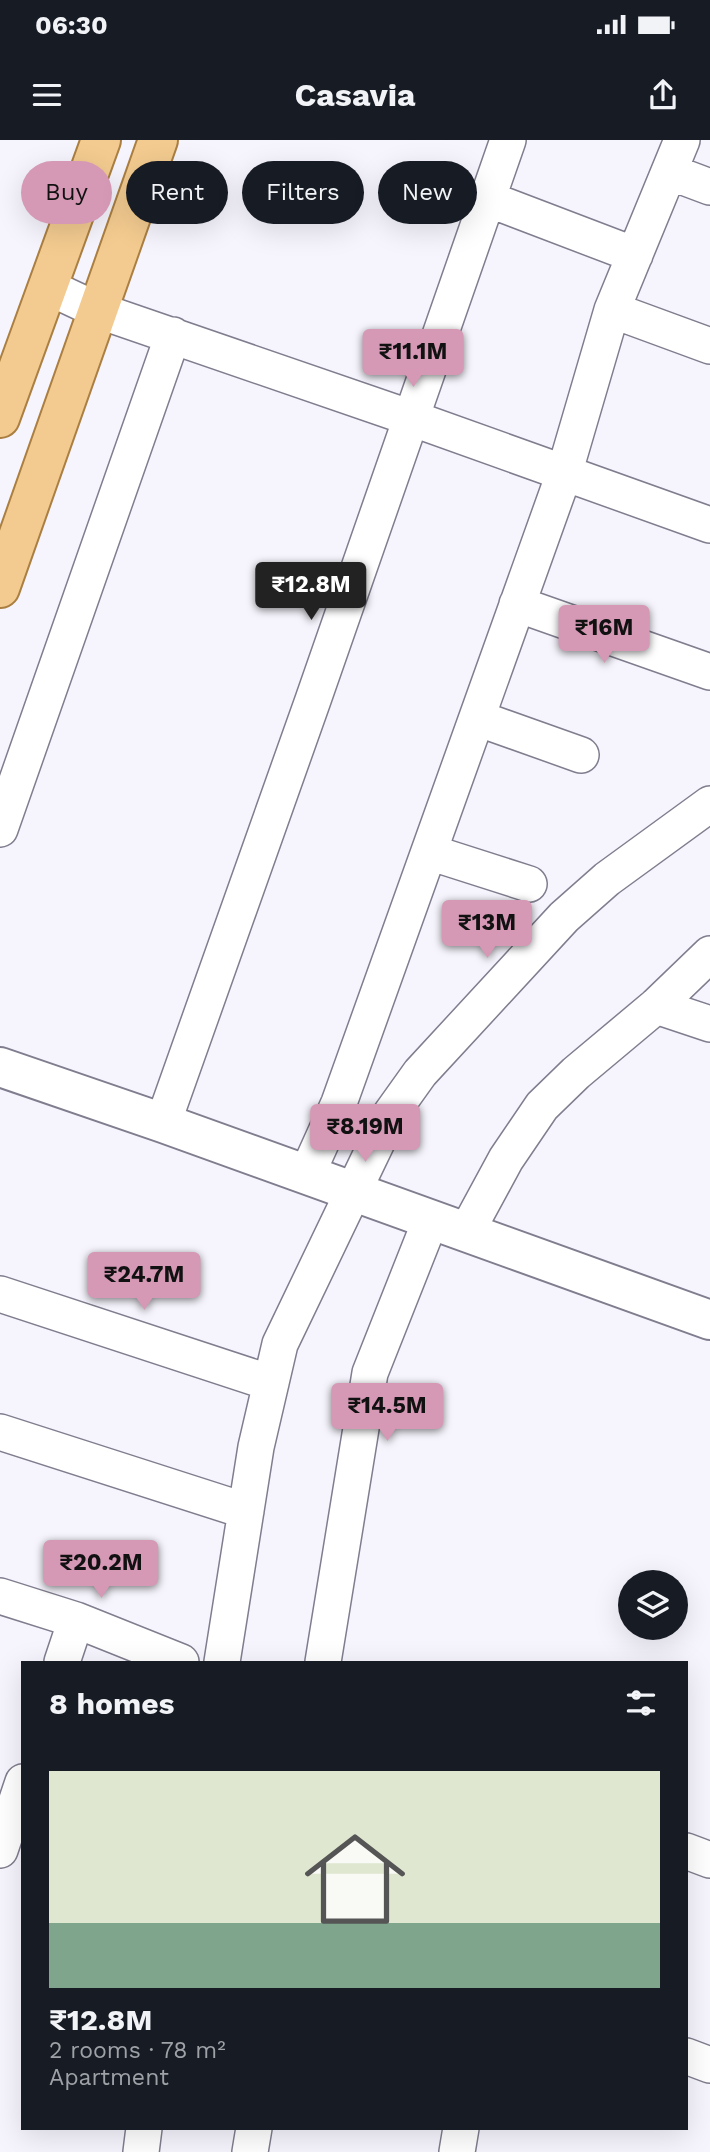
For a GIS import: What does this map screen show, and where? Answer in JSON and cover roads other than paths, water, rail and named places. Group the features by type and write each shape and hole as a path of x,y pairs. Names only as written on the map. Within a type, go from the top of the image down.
{"main road":[{"path":"0,418 101,140"},
{"path":"0,588 158,140"}],"street":[{"path":"163,1123 508,140"},
{"path":"307,1174 339,1103 564,474 612,310 682,140"},
{"path":"670,172 710,187"},
{"path":"488,199 635,255"},
{"path":"48,287 97,310 710,525"},
{"path":"612,310 710,346"},
{"path":"0,829 173,335"},
{"path":"517,604 710,672"},
{"path":"477,718 581,755"},
{"path":"222,1661 256,1447 280,1344 390,1115 420,1073 564,917 607,878 710,804"},
{"path":"429,852 529,884"},
{"path":"467,1231 506,1159 542,1106 576,1073 656,1006 710,954"},
{"path":"656,1006 710,1024"},
{"path":"0,1067 467,1231 710,1320"},
{"path":"323,1661 370,1373 431,1219"},
{"path":"0,1294 271,1383"},
{"path":"0,1432 246,1511"},
{"path":"0,1596 76,1620 178,1661"},
{"path":"62,1661 76,1620"},
{"path":"0,1850 21,1788"},
{"path":"688,1852 710,1860"},
{"path":"688,2057 710,2065"},
{"path":"250,2152 254,2130"},
{"path":"457,2152 461,2130"}]}
